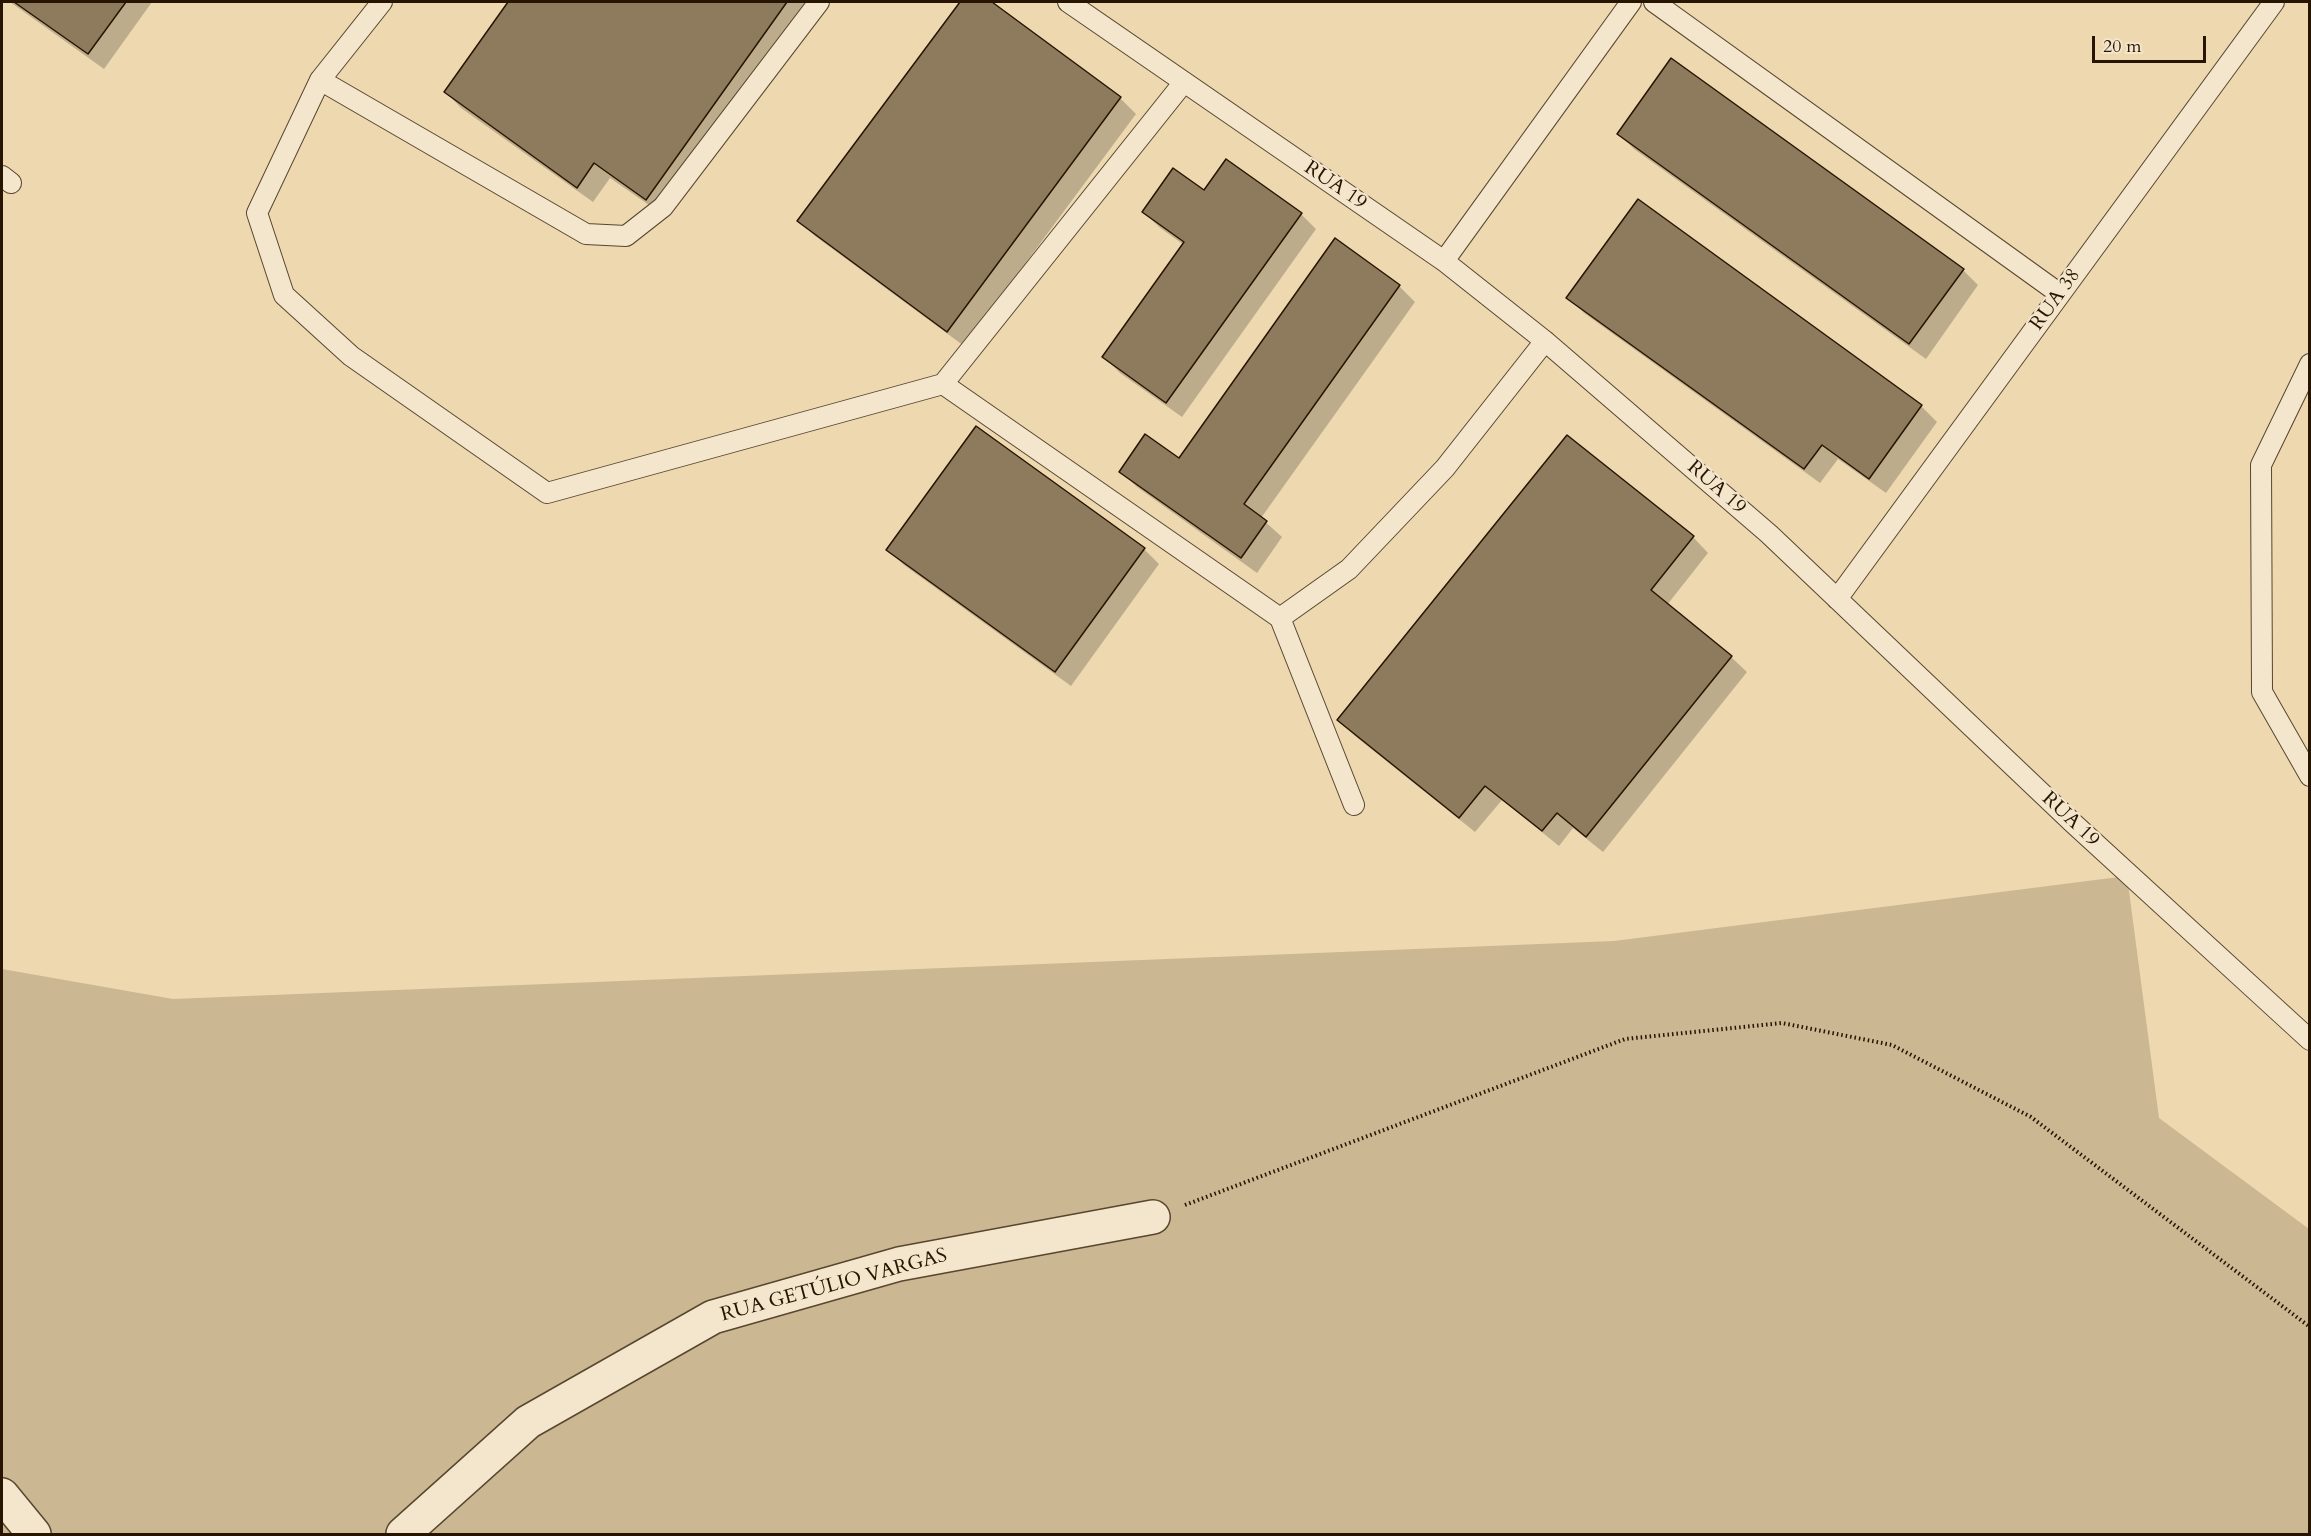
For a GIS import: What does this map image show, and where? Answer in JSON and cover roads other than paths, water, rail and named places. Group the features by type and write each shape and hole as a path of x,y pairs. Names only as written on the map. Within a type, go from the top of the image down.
{"street":[{"name":"RUA GETÚLIO VARGAS","path":"403,1534 528,1422 713,1317 899,1264 1153,1217"},
{"path":"2,1496 34,1534"}],"lane":[{"path":"382,2 320,80 257,213 284,296 351,357 547,494 943,384 1184,82"},
{"path":"320,80 586,234 626,236 663,207 819,2"},
{"name":"RUA 19","path":"1068,2 1444,261 1545,341 1769,534 2073,823 2310,1040"},
{"path":"1444,261 1631,2"},
{"path":"1654,2 2060,294"},
{"name":"RUA 38","path":"1837,599 2274,2"},
{"path":"1280,618 1349,569 1445,468 1545,341"},
{"path":"2310,363 2261,465 2261,477 2262,692 2310,776"},
{"path":"943,384 1280,618 1354,805"}]}
